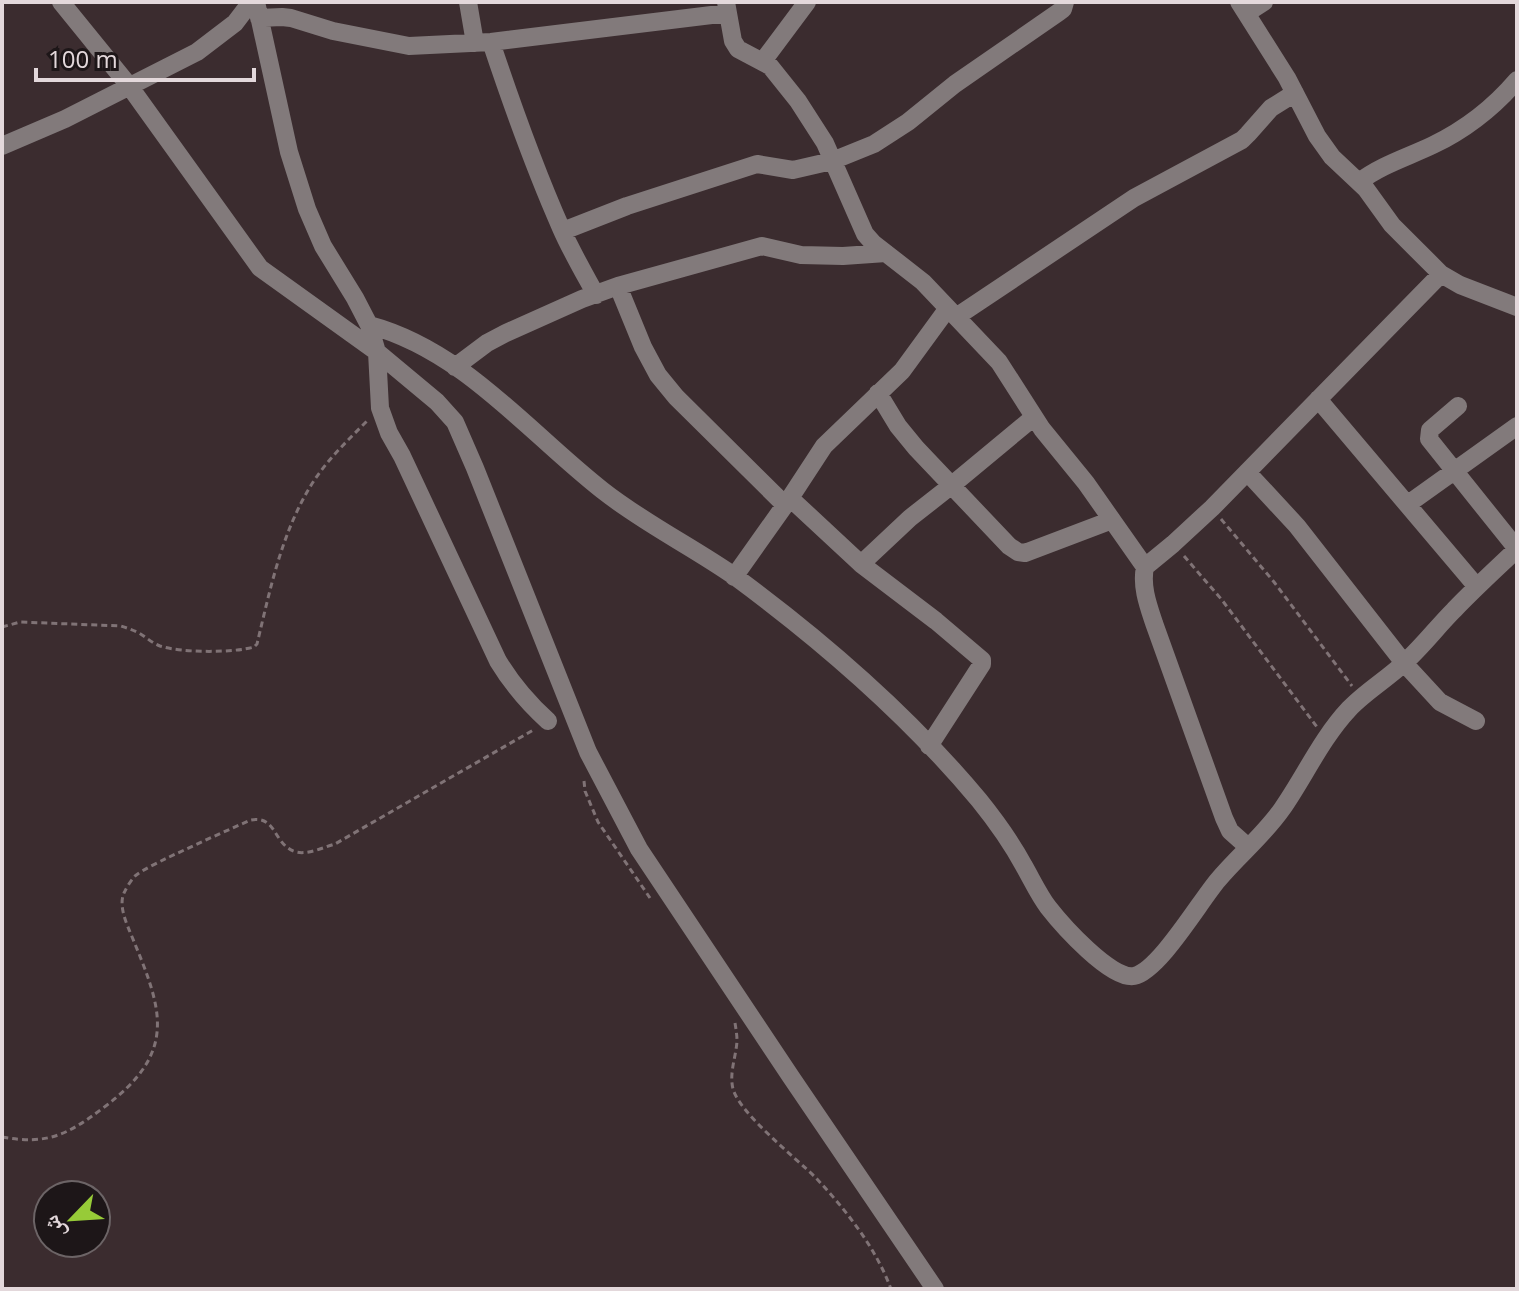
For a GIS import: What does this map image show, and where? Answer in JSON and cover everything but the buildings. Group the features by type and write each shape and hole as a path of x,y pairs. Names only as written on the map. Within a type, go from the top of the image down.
{"street":[{"path":"61,2 130,87 260,268 377,352 437,402 455,422 588,752 639,849 935,1289"},
{"path":"468,2 563,231 596,295"},
{"path":"763,61 807,2"},
{"path":"563,231 627,206 757,164 793,170 832,161 874,144 1059,12 1065,2"},
{"path":"1264,2 1243,8 1332,157 1359,182 1392,225 1441,274 1460,285 1517,307"},
{"path":"2,146 65,119 197,52 255,7"},
{"path":"255,7 333,31 409,46 483,42 727,8 733,41 738,49 770,66 798,101 825,143 865,234 923,282 1007,373 1034,417 1086,483 1145,567 1143,582 1154,623 1224,818 1230,831 1248,847"},
{"path":"255,7 289,152 307,209 323,246 369,325 377,352 380,408 389,433 498,661 509,680 548,721"},
{"path":"1359,182 1458,131 1485,111 1517,80"},
{"path":"734,577 824,446 902,371 952,312 1134,198 1242,140 1271,108 1295,93"},
{"path":"455,367 506,333 618,286 762,246 801,255 886,253"},
{"path":"1145,567 1212,508 1441,274"},
{"path":"618,286 643,347 658,375 676,397 861,564 982,660 929,746"},
{"path":"369,325 394,332 455,367 484,388 598,487 631,512 734,577 859,676 978,799 1005,833 1046,905 1098,959 1122,975 1136,975 1152,965 1185,927 1218,880 1281,811 1310,763 1351,706 1404,663 1517,549 1429,436 1430,430 1458,406"},
{"path":"878,393 907,437 1018,552 1025,553 1112,520"},
{"path":"1318,399 1477,587"},
{"path":"861,564 910,518 1034,417"},
{"path":"1408,504 1517,426"},
{"path":"1247,472 1297,526 1404,663 1440,702 1476,721"}],"path":[{"path":"2,627 20,622 121,626 153,643 181,650 222,651 254,647 281,550 297,511 312,484 336,453 380,408"},
{"path":"1212,508 1274,582 1361,698"},
{"path":"1173,544 1222,600 1326,739"},
{"path":"2,1137 40,1141 79,1126 112,1102 145,1069 154,1049 159,1019 154,991 123,917 122,894 134,877 251,820 260,819 268,824 288,848 299,853 335,844 548,721"},
{"path":"583,772 585,791 598,822 656,905"},
{"path":"731,1014 736,1024 737,1042 731,1079 736,1097 756,1121 818,1180 860,1232 880,1262 891,1289"}]}
